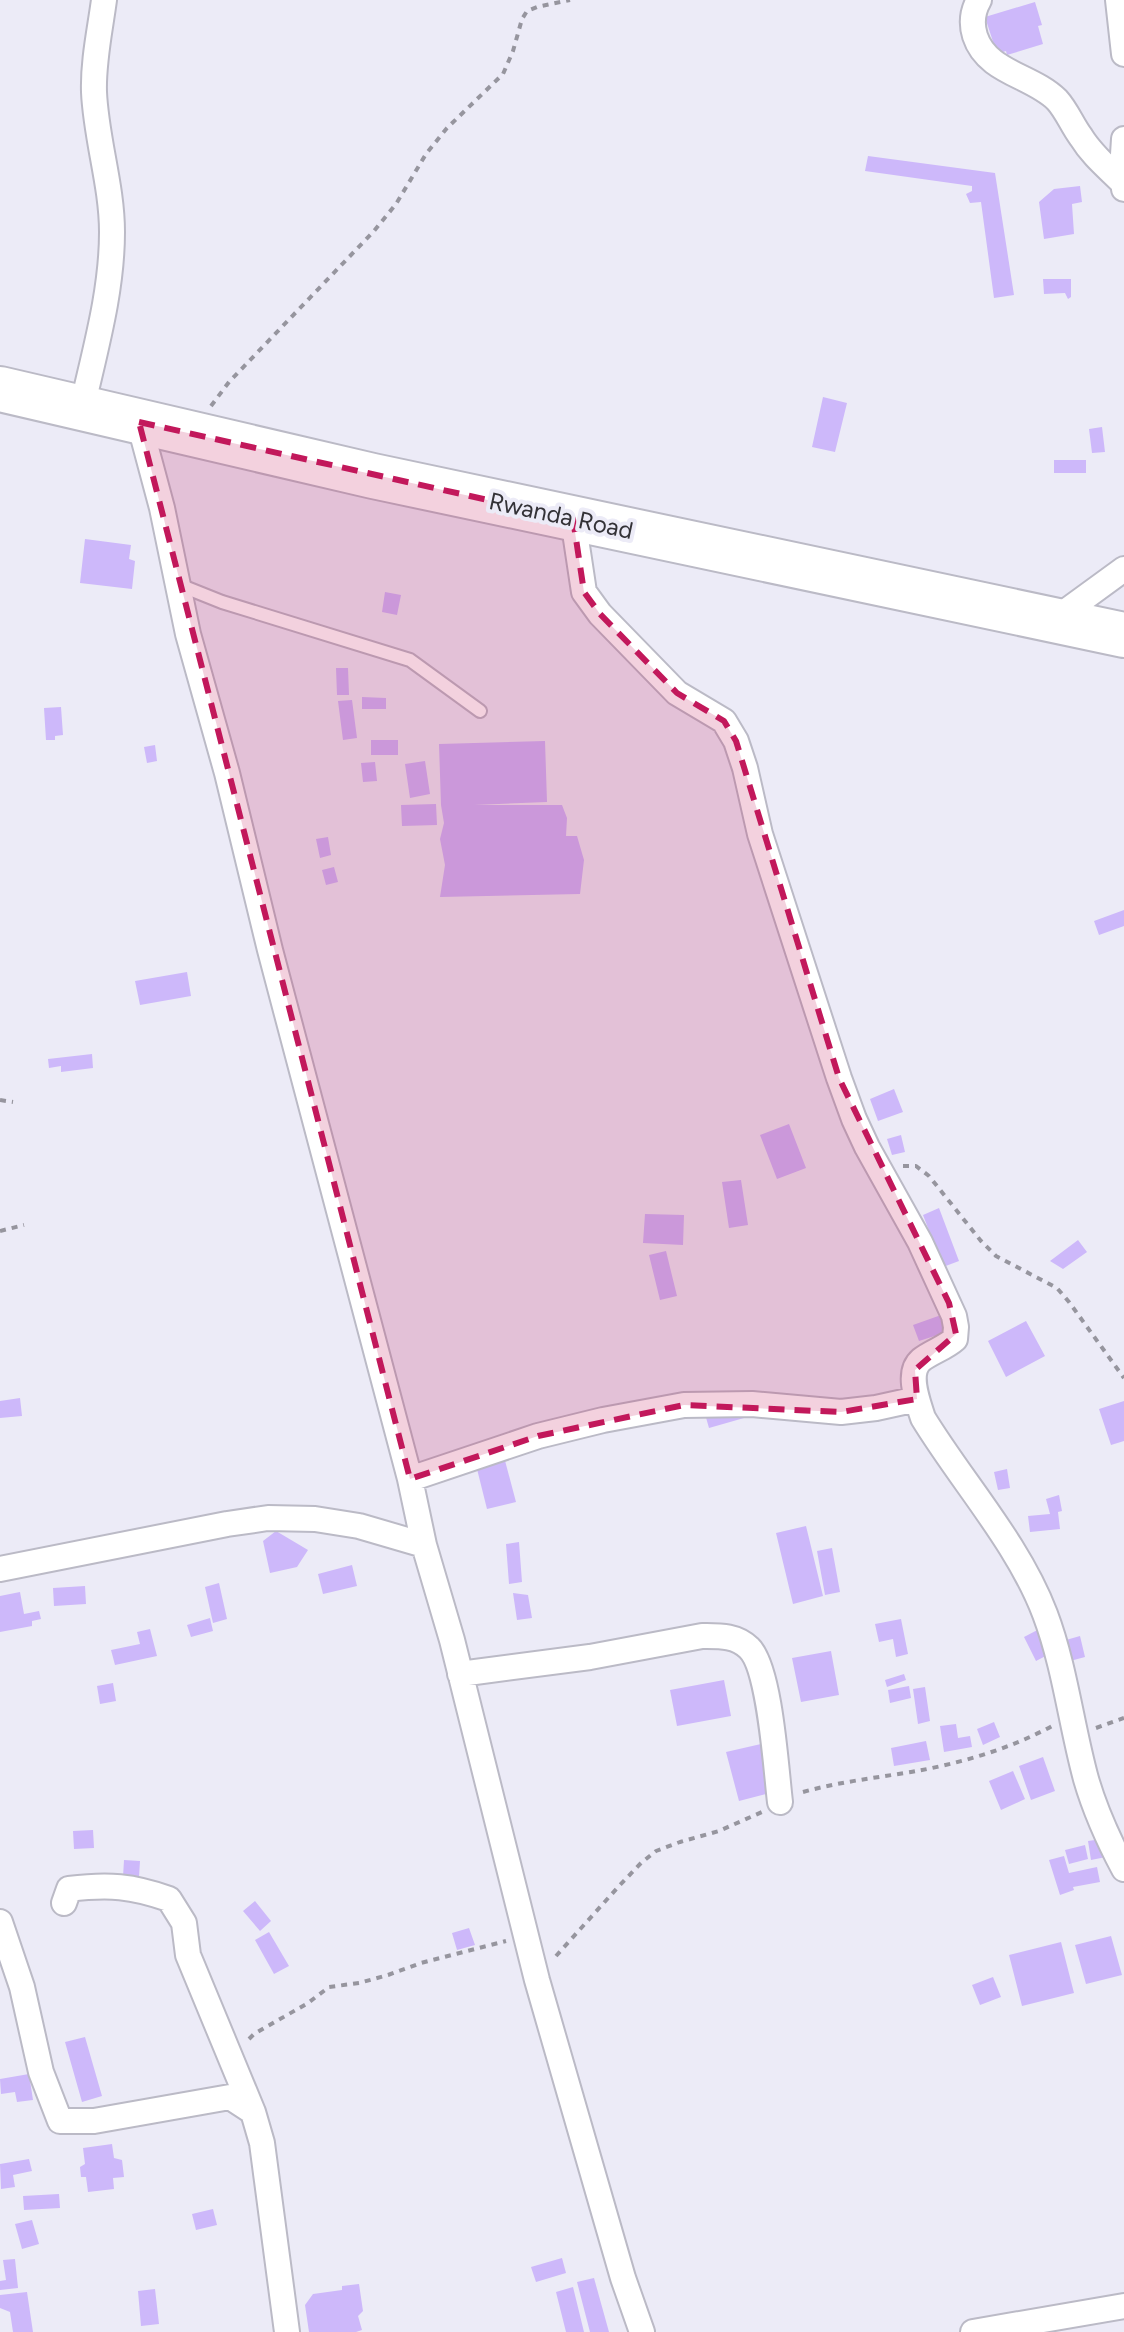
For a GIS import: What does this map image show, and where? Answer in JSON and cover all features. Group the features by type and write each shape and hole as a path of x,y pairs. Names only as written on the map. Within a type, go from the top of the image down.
{"highway":[{"name":"Rwanda Road","path":"0,389 373,476 1124,635"}],"street":[{"path":"82,408 110,279 110,205 96,122 94,90 95,59 104,0"},
{"path":"979,0 972,25 977,42 988,58 1055,99 1095,156 1123,183"},
{"path":"1118,0 1124,54"},
{"path":"1124,139 1124,189"},
{"path":"139,422 162,508 177,584 410,1479 424,1545 460,1674 526,1939 623,2278 642,2332"},
{"path":"573,519 584,592 600,614 677,693 724,721 736,741 760,834 854,1119 939,1281 956,1327 952,1343 921,1361 915,1370 917,1399 923,1418 1011,1548 1044,1610 1056,1646 1087,1782 1124,1869"},
{"path":"1054,620 1124,569"},
{"path":"410,1479 538,1436 684,1405 752,1404 841,1412 917,1399"},
{"path":"0,1569 268,1518 315,1519 359,1526 424,1545"},
{"path":"460,1674 590,1657 702,1636 736,1638 750,1648 759,1660 765,1681 780,1802"},
{"path":"64,1903 69,1889 97,1885 136,1888 169,1899 184,1923 188,1955 253,2112 262,2143 287,2332"},
{"path":"0,1922 22,1987 41,2072 60,2121 94,2121 230,2097 253,2112"},
{"path":"973,2332 1113,2316"}],"lane":[{"path":"177,584 222,602 410,660 480,711"}],"path":[{"path":"189,433 229,382 374,231 447,128 503,74 527,11 570,0"},
{"path":"0,1100 13,1102"},
{"path":"882,1172 896,1167 916,1166 929,1176 996,1256 1057,1288 1124,1378"},
{"path":"0,1231 24,1225"},
{"path":"230,2058 254,2034 308,2003 329,1987 359,1983 421,1963 526,1939"}],"highlighted area":[{"path":"139,422 573,519 584,592 600,614 677,693 724,721 736,741 839,1078 949,1303 956,1334 915,1370 917,1399 841,1412 684,1405 538,1436 410,1479"}],"building":[{"path":"1035,2 1042,25 1038,26 1043,44 1007,55 1006,51 997,54 985,17"},
{"path":"868,156 995,173 1014,295 994,298 981,202 970,203 966,194 972,191 972,186 865,171"},
{"path":"1080,186 1082,202 1072,204 1074,234 1044,239 1039,202 1054,189"},
{"path":"1043,279 1071,279 1071,297 1068,299 1065,293 1044,294"},
{"path":"823,397 847,403 835,452 812,447"},
{"path":"1102,427 1105,452 1092,453 1089,429"},
{"path":"1054,460 1086,460 1086,473 1054,473"},
{"path":"85,539 131,545 129,559 135,561 132,589 80,583"},
{"path":"385,592 401,595 397,615 382,612"},
{"path":"336,668 348,668 349,695 337,695"},
{"path":"362,697 386,698 386,709 362,709"},
{"path":"352,700 357,738 343,740 338,701"},
{"path":"61,707 63,735 55,736 55,740 46,740 44,708"},
{"path":"371,740 398,740 398,755 371,755"},
{"path":"545,741 547,802 474,805 562,805 567,818 566,836 577,836 584,860 580,894 440,897 445,865 440,839 444,823 439,744"},
{"path":"155,745 157,761 147,763 144,747"},
{"path":"425,761 430,794 410,798 405,764"},
{"path":"375,762 377,781 363,782 361,763"},
{"path":"436,804 437,825 402,826 401,805"},
{"path":"328,837 331,855 320,858 316,839"},
{"path":"334,867 338,882 326,885 322,870"},
{"path":"1124,910 1124,926 1099,935 1094,921"},
{"path":"187,972 191,996 140,1005 135,981"},
{"path":"92,1054 93,1068 61,1072 61,1066 49,1068 48,1059"},
{"path":"894,1089 903,1112 878,1121 870,1099"},
{"path":"789,1124 806,1168 777,1179 760,1135"},
{"path":"901,1135 905,1152 892,1155 887,1139"},
{"path":"741,1180 748,1225 729,1228 722,1182"},
{"path":"939,1208 959,1261 943,1267 923,1215"},
{"path":"645,1214 684,1215 683,1245 643,1243"},
{"path":"1078,1240 1087,1252 1063,1269 1050,1261"},
{"path":"666,1251 677,1296 660,1300 649,1255"},
{"path":"944,1314 950,1331 919,1341 913,1325"},
{"path":"1026,1321 1045,1356 1006,1377 988,1341"},
{"path":"20,1398 22,1416 0,1418 0,1401"},
{"path":"1124,1401 1124,1441 1111,1445 1099,1409"},
{"path":"703,1407 751,1416 709,1428"},
{"path":"503,1453 516,1502 487,1509 475,1461"},
{"path":"1007,1469 1010,1488 998,1490 994,1472"},
{"path":"1059,1495 1062,1511 1058,1512 1060,1529 1030,1532 1028,1516 1050,1514 1046,1499"},
{"path":"806,1526 823,1596 793,1604 776,1533"},
{"path":"276,1531 308,1550 297,1567 270,1573 263,1541"},
{"path":"519,1542 522,1582 509,1584 506,1544"},
{"path":"832,1548 840,1592 825,1595 817,1551"},
{"path":"352,1565 357,1586 323,1594 318,1574"},
{"path":"219,1583 227,1619 213,1623 205,1587"},
{"path":"85,1586 86,1604 54,1606 53,1588"},
{"path":"20,1592 24,1614 39,1611 41,1619 32,1621 32,1626 0,1632 0,1596"},
{"path":"513,1593 528,1595 532,1618 517,1620"},
{"path":"210,1618 213,1631 191,1637 187,1625"},
{"path":"901,1619 908,1654 896,1657 893,1639 879,1642 875,1624"},
{"path":"1047,1625 1059,1649 1036,1661 1024,1637"},
{"path":"150,1629 157,1656 115,1665 111,1650 140,1644 137,1632"},
{"path":"1080,1636 1085,1657 1070,1661 1066,1640"},
{"path":"831,1651 839,1695 801,1702 792,1658"},
{"path":"904,1674 906,1680 887,1687 885,1680"},
{"path":"724,1680 731,1716 677,1726 670,1690"},
{"path":"113,1683 116,1701 100,1704 97,1686"},
{"path":"909,1686 911,1698 890,1703 888,1690"},
{"path":"925,1687 930,1721 918,1724 913,1689"},
{"path":"994,1722 1000,1737 983,1745 977,1729"},
{"path":"956,1724 958,1738 970,1736 972,1747 944,1752 940,1726"},
{"path":"926,1741 930,1760 894,1766 891,1748"},
{"path":"761,1744 774,1792 739,1801 726,1752"},
{"path":"1043,1757 1055,1791 1031,1800 1019,1766"},
{"path":"1013,1771 1025,1799 1001,1810 989,1781"},
{"path":"93,1830 94,1848 74,1849 73,1831"},
{"path":"1102,1839 1106,1857 1091,1860 1088,1841"},
{"path":"1085,1845 1088,1859 1069,1864 1065,1850"},
{"path":"1064,1856 1069,1873 1097,1867 1100,1882 1073,1887 1074,1890 1060,1895 1049,1860"},
{"path":"124,1860 140,1861 139,1877 123,1877"},
{"path":"255,1901 271,1921 260,1931 243,1911"},
{"path":"469,1928 475,1945 457,1950 452,1933"},
{"path":"269,1932 289,1966 274,1974 255,1940"},
{"path":"1111,1936 1122,1975 1086,1984 1075,1945"},
{"path":"1061,1942 1074,1993 1022,2006 1009,1955"},
{"path":"993,1977 1001,1997 980,2005 972,1985"},
{"path":"85,2037 102,2096 82,2102 65,2042"},
{"path":"29,2074 33,2100 17,2102 15,2092 1,2094 0,2079"},
{"path":"112,2144 114,2158 122,2160 124,2177 113,2178 114,2189 88,2192 86,2177 81,2177 80,2167 85,2164 83,2148"},
{"path":"29,2159 32,2171 13,2175 15,2187 1,2189 0,2164"},
{"path":"59,2194 60,2208 24,2210 23,2196"},
{"path":"213,2209 217,2225 196,2230 192,2214"},
{"path":"32,2220 39,2244 22,2249 15,2224"},
{"path":"562,2258 566,2273 536,2282 531,2267"},
{"path":"15,2259 18,2288 0,2290 0,2281 6,2280 3,2260"},
{"path":"594,2278 609,2332 590,2332 577,2282"},
{"path":"359,2284 363,2311 358,2316 362,2330 309,2332 305,2305 313,2294"},
{"path":"573,2287 584,2332 566,2332 556,2292"},
{"path":"155,2289 159,2324 141,2326 138,2291"},
{"path":"27,2292 33,2332 13,2332 10,2312 0,2308 0,2295"}]}
